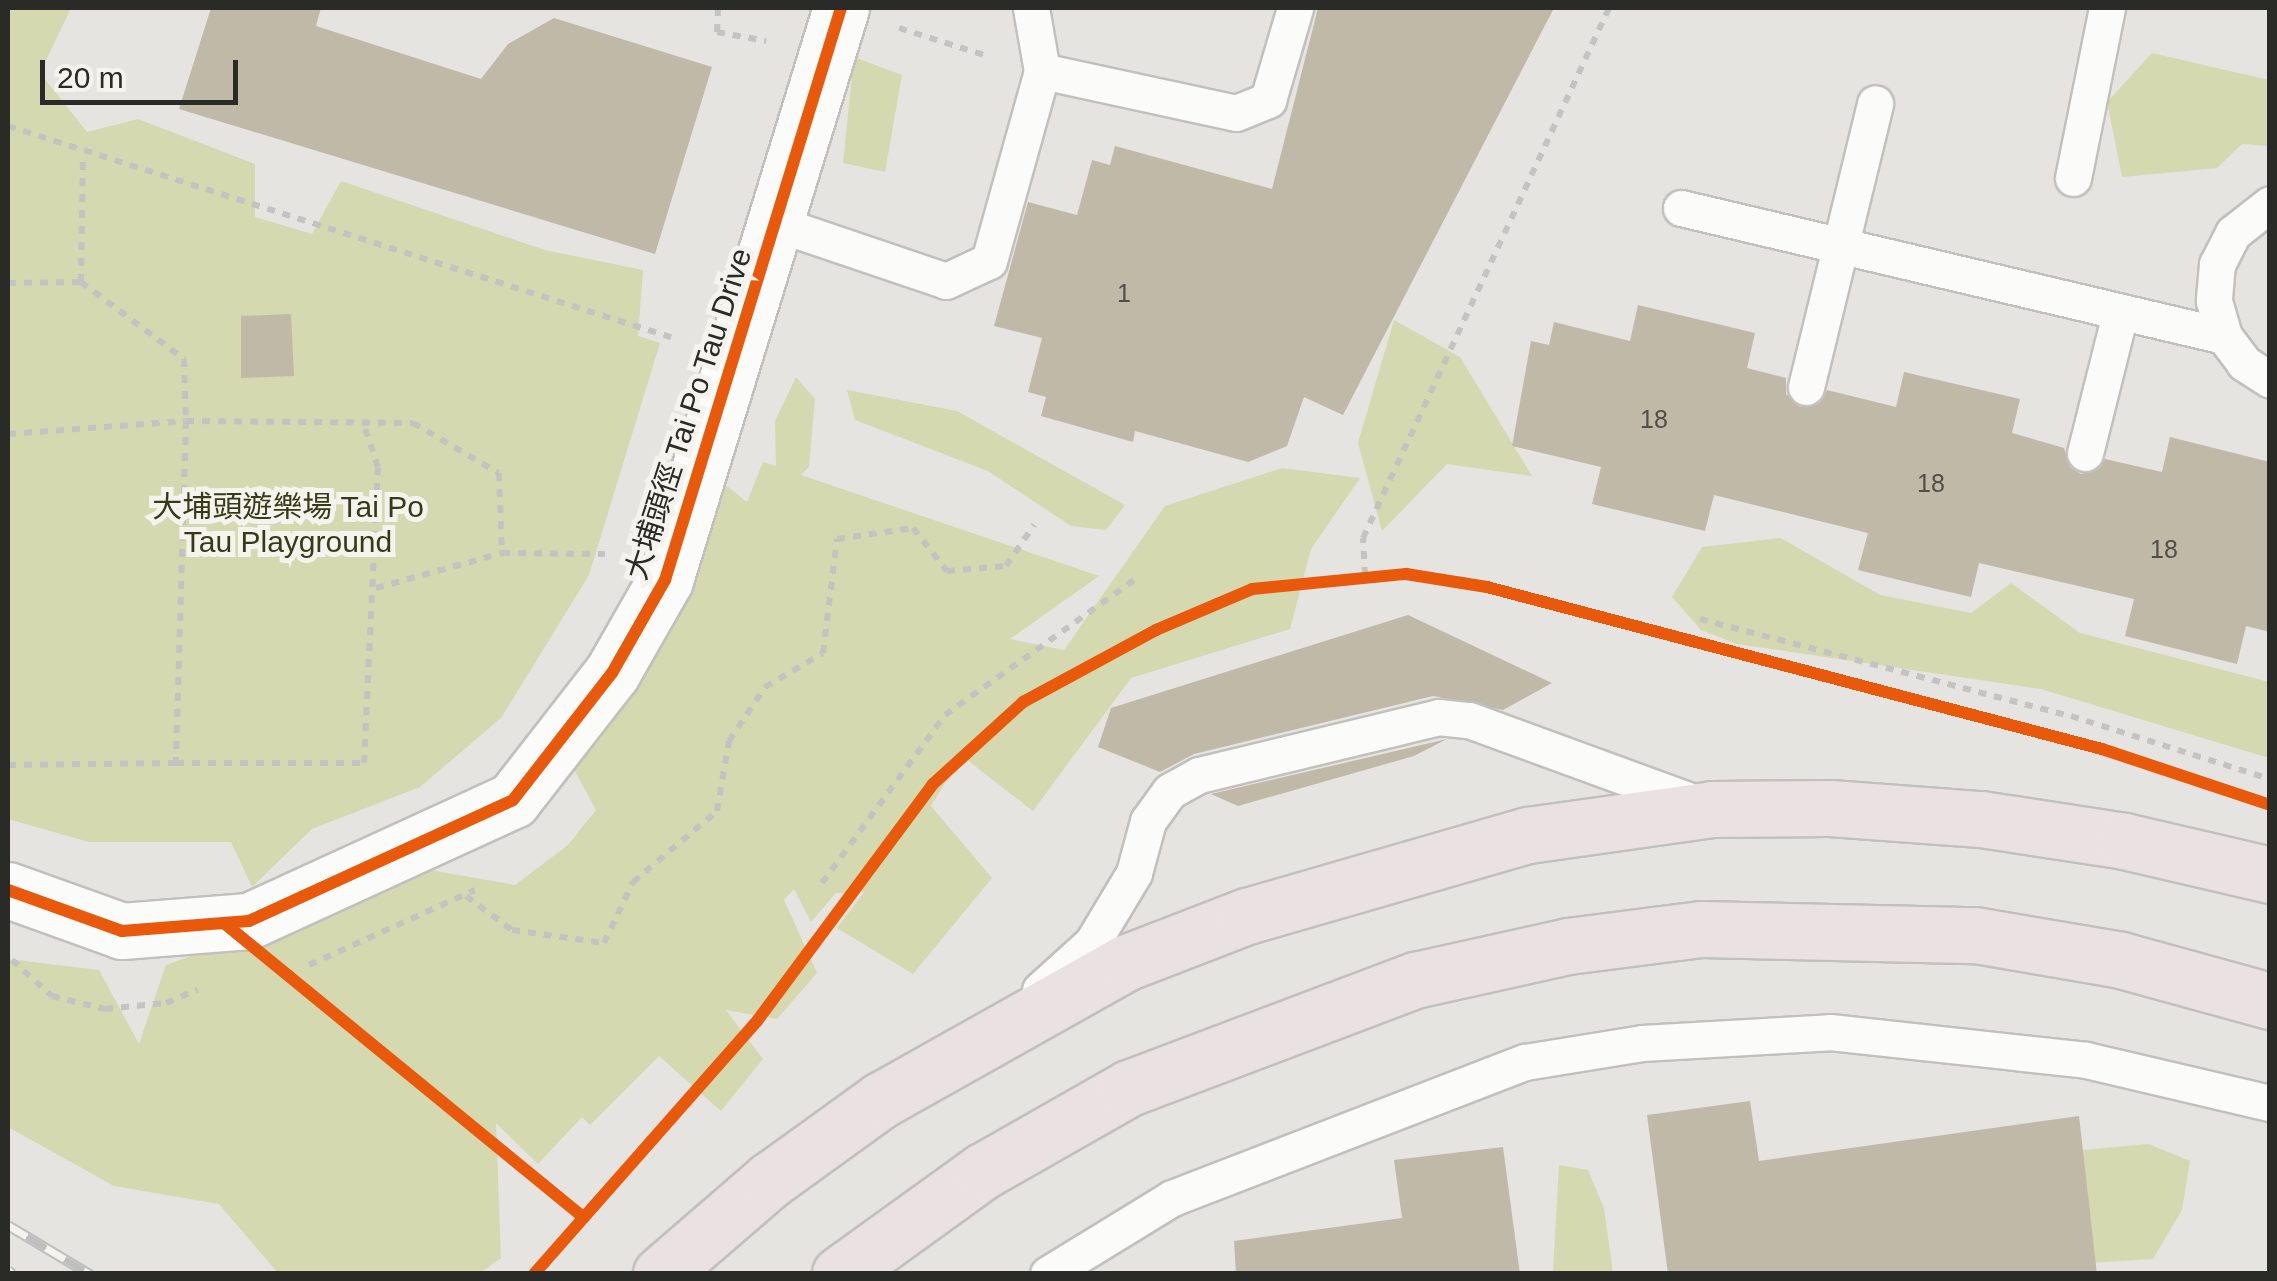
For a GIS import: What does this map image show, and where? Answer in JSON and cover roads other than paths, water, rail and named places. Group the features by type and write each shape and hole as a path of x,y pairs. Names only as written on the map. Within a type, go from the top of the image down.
{"main road":[{"path":"660,1274 802,1157 994,1031 1124,963 1365,879 1528,835 1712,809 1830,808 1981,819 2124,841 2270,875"},
{"path":"840,1274 983,1171 1129,1088 1415,980 1568,946 1701,929 1975,935 2120,960 2270,1001"}],"street":[{"name":"大埔頭徑 Tai Po Tau Drive","path":"8,890 122,932 248,920 513,800 612,674 665,580 725,373 778,224 864,12"}],"lane":[{"path":"778,224 946,281 990,261 1042,71 1031,8"},
{"path":"1042,71 1236,112 1268,100 1295,8"},
{"path":"2073,178 2106,8"},
{"path":"1806,387 1874,103"},
{"path":"2270,204 2234,233 2217,264 2214,300 2224,336 2244,363 2270,380"},
{"path":"1680,208 2224,336"},
{"path":"2085,452 2120,314"},
{"path":"994,1031 1092,944 1134,874 1148,821 1170,792 1199,775 1394,722 1438,717 1469,720 1712,809"},
{"path":"1048,1274 1172,1198 1525,1062 1642,1043 1830,1032 2086,1060 2270,1102"}],"railway":[{"path":"8,1225 90,1274"},
{"path":"8,1270 13,1274"}],"park label":[{"name":"大埔頭遊樂場 Tai Po Tau Playground","path":"288,524"}]}
